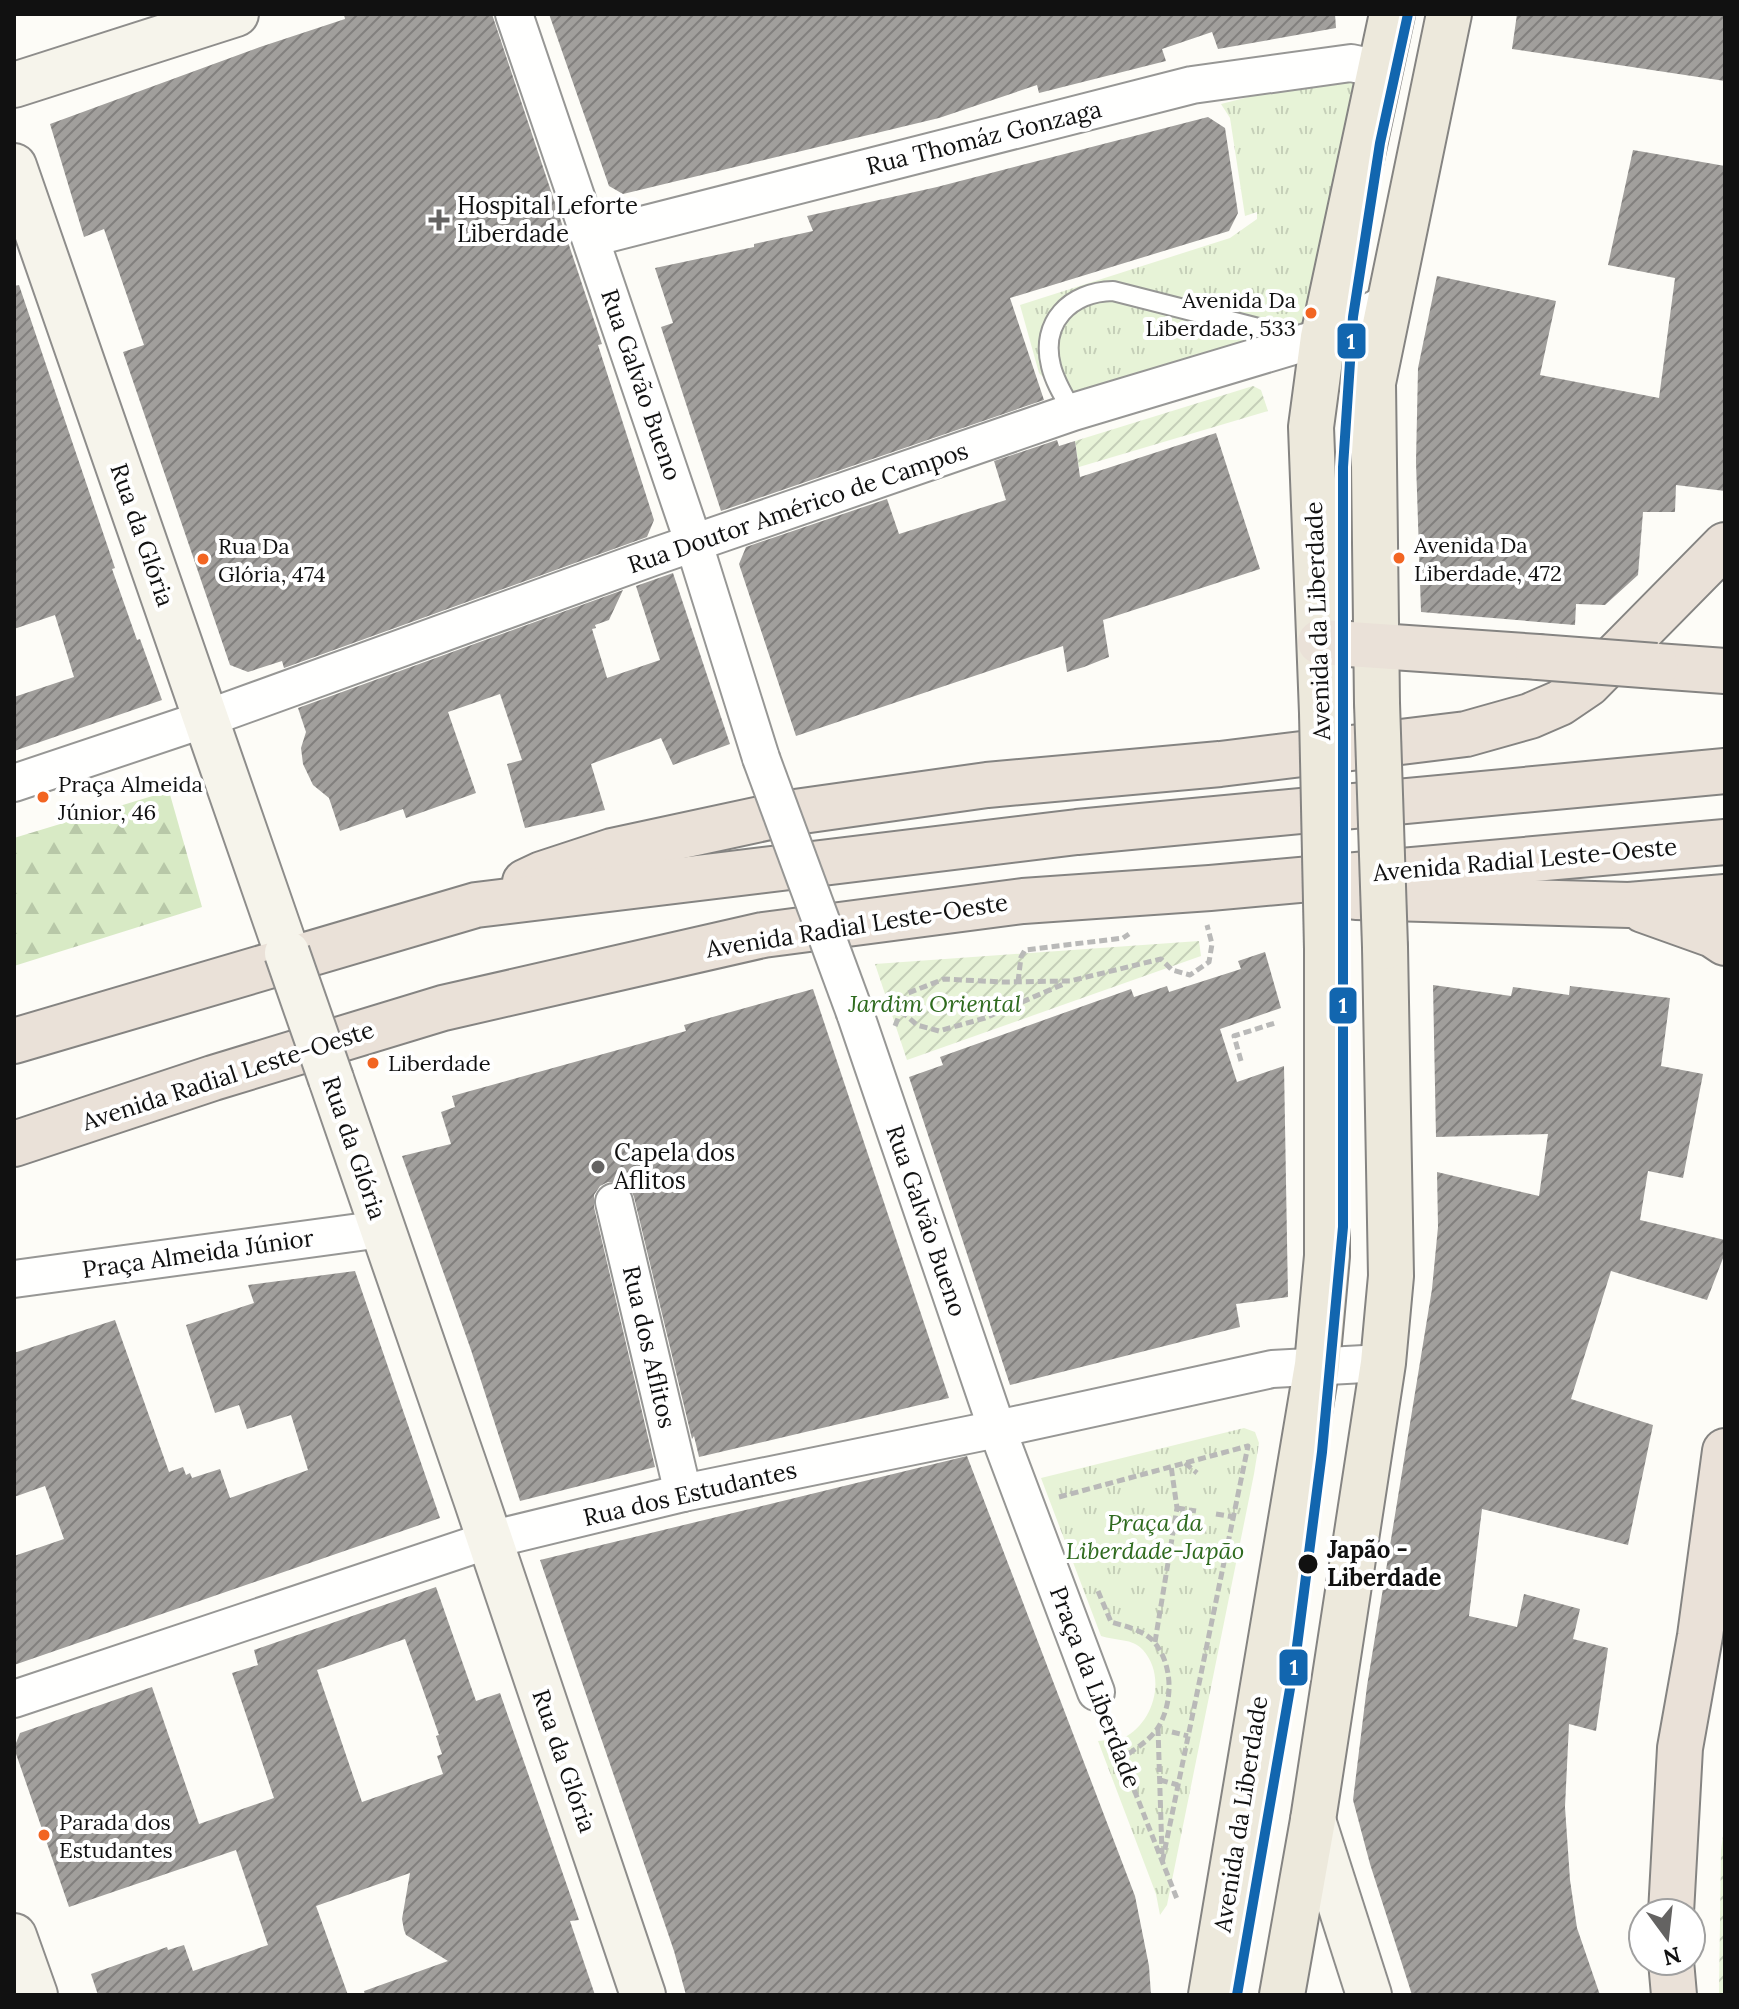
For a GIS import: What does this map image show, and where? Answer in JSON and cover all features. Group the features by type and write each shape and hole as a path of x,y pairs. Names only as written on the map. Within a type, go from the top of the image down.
{"highway":[{"path":"14,1041 476,905 542,874 612,851 788,813 987,785 1220,764 1466,734 1530,716 1560,703 1588,684 1725,545"},
{"path":"1320,642 1656,666 1724,666"},
{"path":"476,905 1077,832 1725,771"},
{"name":"Avenida Radial Leste-Oeste","path":"14,1144 213,1078 443,1008 763,935 1023,901 1207,904 1725,842"},
{"path":"1207,904 1414,901 1629,905 1725,897"},
{"path":"1629,905 1713,935 1725,943"},
{"path":"1672,1897 1680,1748 1700,1636 1725,1451"},
{"path":"1700,1636 1725,1564"}],"main road":[{"name":"Avenida da Liberdade","path":"1211,1995 1317,1365 1327,1256 1327,949 1311,340 1392,14"},
{"path":"1281,1994 1313,1820 1383,1363 1391,1276 1375,646 1373,383 1449,14"}],"street":[{"path":"14,85 236,14"},
{"name":"Rua Galvão Bueno","path":"514,14 694,544 761,758 859,1025 997,1429"},
{"name":"Rua Thomáz Gonzaga","path":"591,238 1192,85 1351,63 1380,69"},
{"name":"Rua da Glória","path":"14,166 356,1150 643,1995"},
{"name":"Rua Doutor Américo de Campos","path":"205,719 1073,412 1311,340 1390,301"},
{"path":"14,783 205,719"},
{"name":"Rua dos Aflitos","path":"614,1202 683,1493"},
{"name":"Praça Almeida Júnior","path":"14,1279 382,1229"},
{"name":"Rua dos Estudantes","path":"14,1699 489,1540 683,1493 1272,1369 1383,1363"},
{"name":"Praça da Liberdade","path":"997,1429 1096,1692"},
{"path":"1313,1820 1369,1995"},
{"path":"14,1936 35,1995"}],"lane":[{"path":"1073,412 1051,366 1048,347 1058,316 1069,304 1084,295 1113,291 1311,340"}],"path":[{"path":"901,1011 917,1025 939,1031 985,1018 1070,981 1161,959 1172,970 1182,974 1196,973 1209,962 1207,904"},
{"path":"1018,982 1021,957 1025,950 1123,938 1132,931"},
{"path":"859,1025 895,1026 908,993 944,979 1070,981"},
{"path":"1241,1061 1234,1036 1275,1023"},
{"path":"1064,1509 1059,1495 1248,1446 1162,1863"},
{"path":"1184,1462 1197,1473"},
{"path":"1122,1758 1143,1744 1158,1728 1169,1703 1169,1674 1155,1642 1177,1508 1171,1466"},
{"path":"1177,1508 1196,1511"},
{"path":"1216,1514 1234,1517"},
{"path":"1094,1580 1111,1622 1132,1628 1155,1642"},
{"name":"Praça da Liberdade","path":"1096,1692 1177,1899"},
{"path":"1158,1728 1162,1863"},
{"path":"1172,1732 1188,1736"},
{"path":"1160,1780 1178,1785"}],"green space":[{"path":"1361,81 1313,328 1073,406 1039,373 1020,305 1230,238 1257,219 1257,212 1245,216 1230,118 1221,104 1300,84"},
{"path":"1253,386 1261,390 1268,411 1079,467 1075,441"},
{"path":"169,791 202,907 14,966 14,838"},
{"name":"Jardim Oriental","path":"1199,941 1201,956 907,1060 875,964"},
{"name":"Praça da Liberdade-Japão","path":"1244,1428 1255,1432 1259,1443 1254,1474 1167,1905 1160,1915 1156,1894 1098,1741 1123,1738 1143,1722 1154,1698 1154,1673 1139,1646 1101,1636 1041,1478"},
{"path":"1725,1822 1725,1995 1719,1995 1721,1850"}],"building":[{"path":"344,14 492,14 602,344 598,345 654,520 647,537 284,668 282,661 248,672 230,665 123,352 144,345 104,229 84,237 50,124 345,19"},
{"path":"549,14 1335,14 1336,28 1218,49 1212,32 1162,49 1166,61 1039,93 1037,85 939,118 623,194 609,186"},
{"path":"1517,14 1725,14 1725,81 1512,49"},
{"path":"1208,117 1225,128 1238,213 1229,231 1010,298 1044,400 721,511 661,327 673,323 655,268 813,231 807,216 937,187"},
{"path":"1633,150 1725,166 1725,491 1676,485 1675,512 1643,512 1638,575 1605,605 1576,604 1575,625 1421,612 1416,462 1418,368 1437,276 1556,301 1540,375 1659,398 1675,278 1608,265"},
{"path":"19,285 115,568 112,569 162,700 14,751 14,697 74,677 55,615 14,629 14,286"},
{"path":"1216,433 1260,569 1103,620 1109,657 1084,667 1067,672 1063,646 796,736 739,564 746,547 887,499 899,534 1006,500 994,461 1057,440 1059,446 1075,441 1080,477"},
{"path":"673,573 730,744 673,765 661,738 591,764 605,810 525,828 507,764 522,760 500,694 448,712 476,793 406,818 403,809 340,831 329,798 313,785 303,764 301,748 306,732 298,708 623,590 609,620 592,629 607,678 660,660 636,586"},
{"path":"1265,952 1281,1008 1220,1029 1237,1082 1284,1066 1288,1297 1236,1304 1240,1327 1010,1385 909,1077 943,1065 940,1057 1131,989 1134,997 1167,986 1169,992 1241,969 1238,961"},
{"path":"1433,985 1511,996 1513,987 1569,995 1570,986 1670,998 1661,1066 1703,1074 1683,1178 1648,1171 1640,1220 1725,1240 1725,1253 1707,1300 1611,1271 1571,1399 1653,1425 1628,1545 1482,1509 1469,1616 1517,1627 1524,1594 1580,1609 1573,1639 1608,1648 1596,1731 1569,1724 1565,1807 1577,1928 1600,1995 1412,1995 1353,1800 1367,1686 1432,1289 1438,1227 1437,1172 1539,1196 1548,1134 1436,1137"},
{"path":"813,989 949,1398 699,1457 694,1436 692,1439 634,1197 630,1188 621,1182 608,1182 600,1186 594,1195 594,1207 655,1467 520,1501 471,1350 402,1156 451,1144 441,1112 455,1107 452,1096 686,1031 684,1025"},
{"path":"355,1271 440,1518 14,1665 14,1556 64,1539 45,1486 14,1497 14,1353 115,1320 169,1472 183,1467 186,1475 190,1473 192,1478 220,1469 230,1498 308,1470 291,1415 247,1429 239,1405 215,1413 186,1325 254,1303 248,1285"},
{"path":"967,1456 1135,1896 1149,1966 1151,1995 686,1995 674,1951 540,1560"},
{"path":"436,1587 476,1701 500,1693 579,1920 570,1921 595,1995 365,1995 364,1991 448,1961 406,1935 402,1919 410,1873 316,1906 348,1995 98,1995 91,1974 167,1947 168,1950 184,1945 193,1971 268,1945 236,1850 69,1907 14,1748 20,1733 152,1687 199,1824 274,1798 232,1673 258,1665 254,1650","holes":["405,1639 439,1735 436,1736 442,1754 437,1756 443,1774 362,1802 317,1670"]}],"transit line":[{"name":"1","path":"1237,1995 1296,1654 1322,1452 1343,1227 1343,467 1353,317 1380,143 1408,14"}],"place":[{"name":"Hospital Leforte Liberdade","path":"439,220"},
{"name":"Avenida Da Liberdade, 533","path":"1311,313"},
{"name":"Avenida Da Liberdade, 472","path":"1399,558"},
{"name":"Rua Da Glória, 474","path":"203,559"},
{"name":"Praça Almeida Júnior, 46","path":"43,797"},
{"name":"Liberdade","path":"373,1063"},
{"name":"Capela dos Aflitos","path":"598,1167"},
{"name":"Japão - Liberdade","path":"1308,1564"},
{"name":"Parada dos Estudantes","path":"44,1835"}]}
